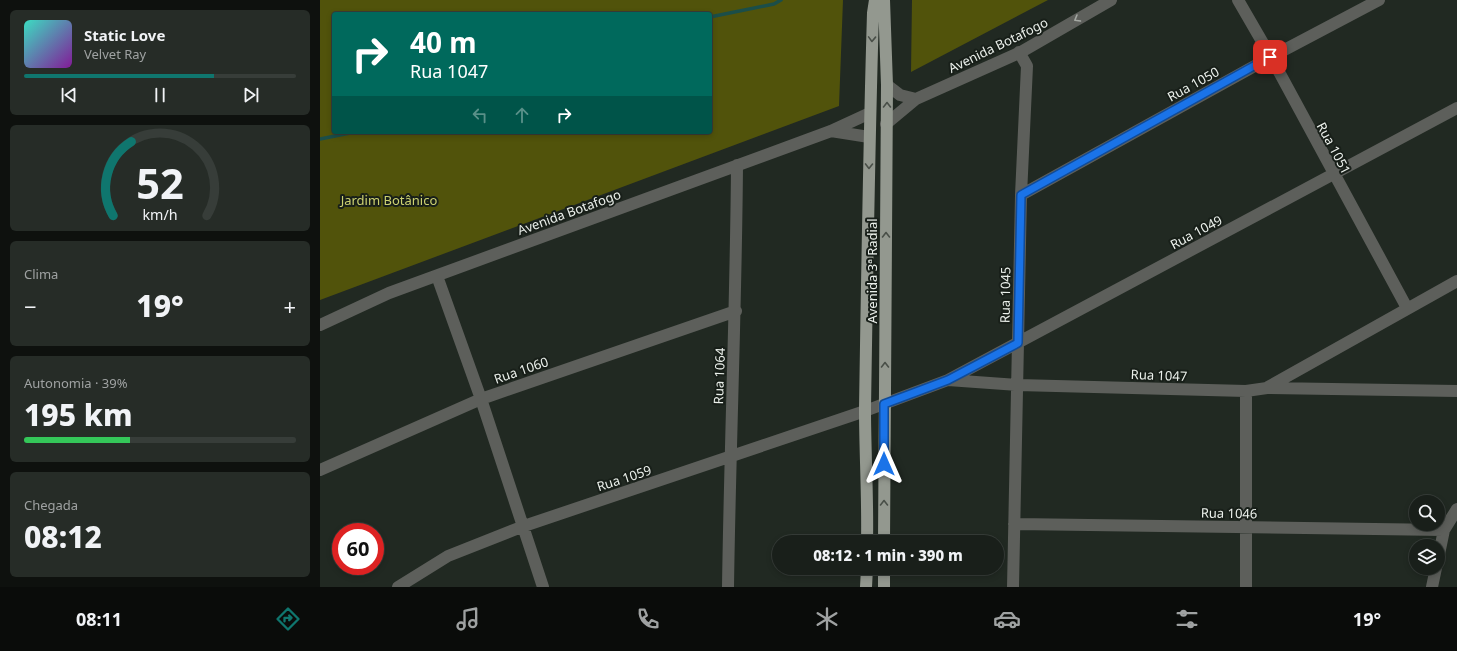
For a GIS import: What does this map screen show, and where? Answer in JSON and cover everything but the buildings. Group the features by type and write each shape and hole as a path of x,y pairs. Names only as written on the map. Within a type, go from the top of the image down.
{"main road":[{"name":"Avenida 3ª Radial","path":"868,519 868,468 865,411 872,13 875,0"},
{"name":"Avenida 3ª Radial","path":"884,0 887,85 884,535"},
{"path":"867,535 868,519"},
{"path":"868,519 871,535"},
{"path":"866,587 867,575"},
{"path":"873,575 873,587"},
{"path":"884,575 884,587"}],"street":[{"name":"Avenida Botafogo","path":"886,124 916,99 1019,52 1111,0"},
{"name":"Rua 1051","path":"1238,0 1407,308"},
{"name":"Rua 1050","path":"1021,195 1270,57 1379,0"},
{"name":"Rua 1045","path":"1013,587 1021,195 1026,66 1019,52"},
{"path":"887,85 900,95 916,99"},
{"name":"Rua 1049","path":"948,380 1457,108"},
{"name":"Avenida Botafogo","path":"320,324 388,294 830,131 870,113"},
{"name":"Avenida Botafogo","path":"830,131 869,137"},
{"name":"Rua 1064","path":"728,587 730,457 736,312 737,165"},
{"path":"436,276 481,399 524,526 542,587"},
{"path":"1267,388 1457,281"},
{"name":"Rua 1060","path":"320,470 481,399 736,312"},
{"name":"Rua 1047","path":"865,411 948,380 1018,385 1246,391 1267,388 1457,391"},
{"path":"1246,391 1246,587"},
{"name":"Rua 1059","path":"398,587 448,556 524,526 865,411"},
{"path":"1445,528 1457,509"},
{"name":"Rua 1046","path":"1014,524 1409,529"},
{"path":"1432,587 1435,575"}],"green space":[{"name":"Jardim Botânico","path":"320,0 843,0 839,106 320,300"},
{"path":"912,0 1048,0 911,72"}],"waterway":[{"path":"712,17 774,4 781,0"},
{"path":"320,139 345,134"}],"route":[{"path":"884,464 884,404 948,380 1018,343 1021,195 1270,57"}]}
